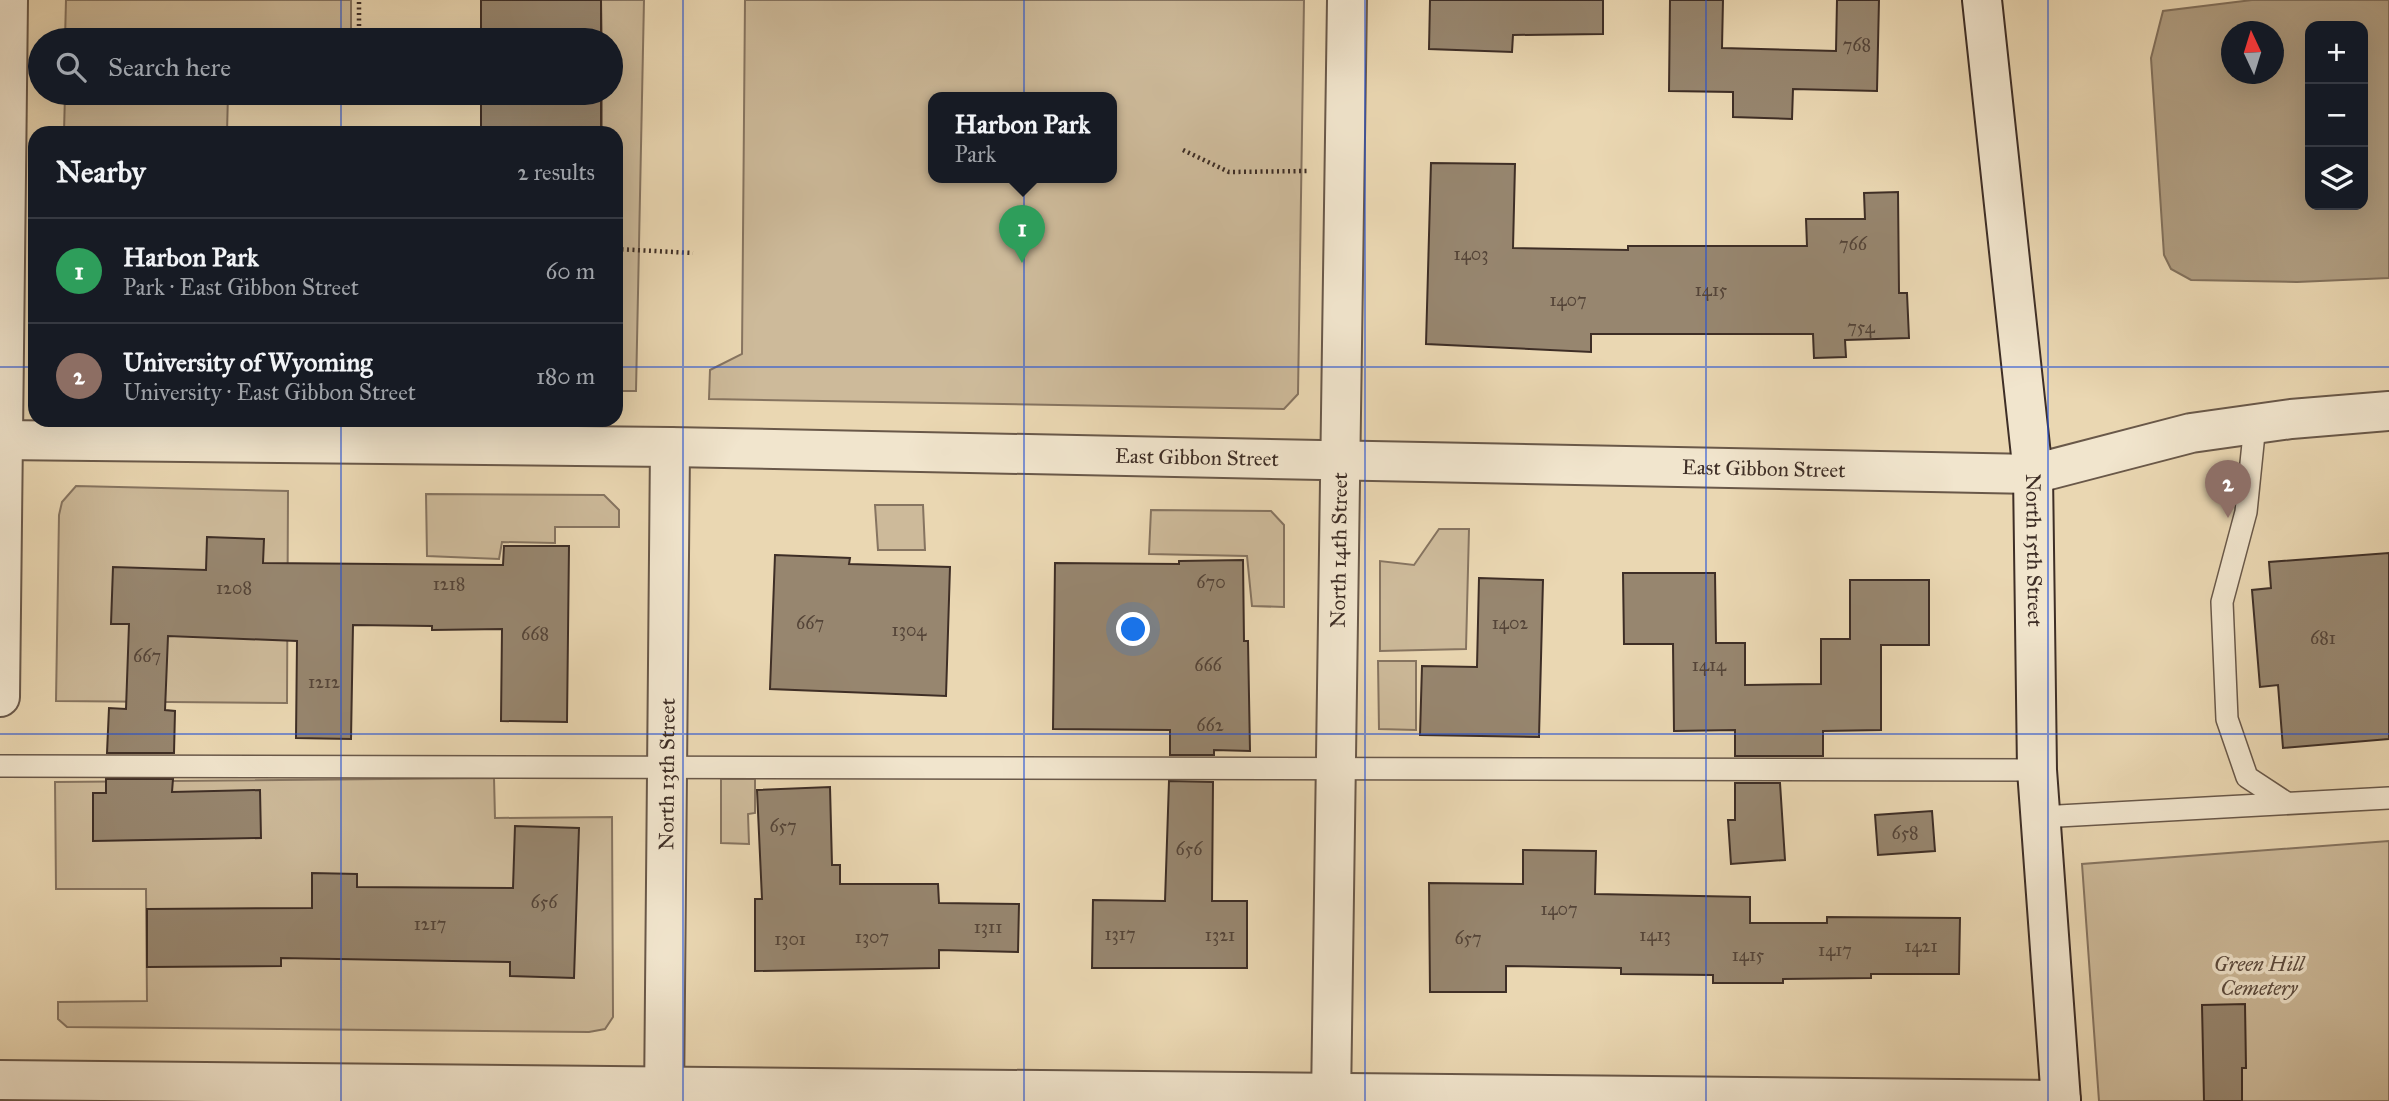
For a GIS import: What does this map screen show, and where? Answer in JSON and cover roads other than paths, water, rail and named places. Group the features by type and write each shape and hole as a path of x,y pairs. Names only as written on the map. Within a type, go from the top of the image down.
{"street":[{"path":"0,697 3,125 8,0"},
{"name":"North 14th Street","path":"1331,1097 1347,0"},
{"name":"North 15th Street","path":"1982,0 2033,474 2037,770 2061,1100"},
{"name":"East Gibbon Street","path":"1,440 1340,458 2033,474 2191,433 2389,411"},
{"name":"North 13th Street","path":"664,1094 670,447"},
{"path":"0,1080 664,1094 2061,1100"}],"lane":[{"path":"2255,424 2246,512 2222,603 2227,719 2247,777 2284,802"},
{"path":"0,766 2037,770"},
{"path":"2040,817 2389,798"}],"place":[{"name":"Harbon Park","path":"1022,263"},
{"name":"University of Wyoming","path":"2228,518"}],"park label":[{"name":"Green Hill Cemetery","path":"2259,976"}]}
